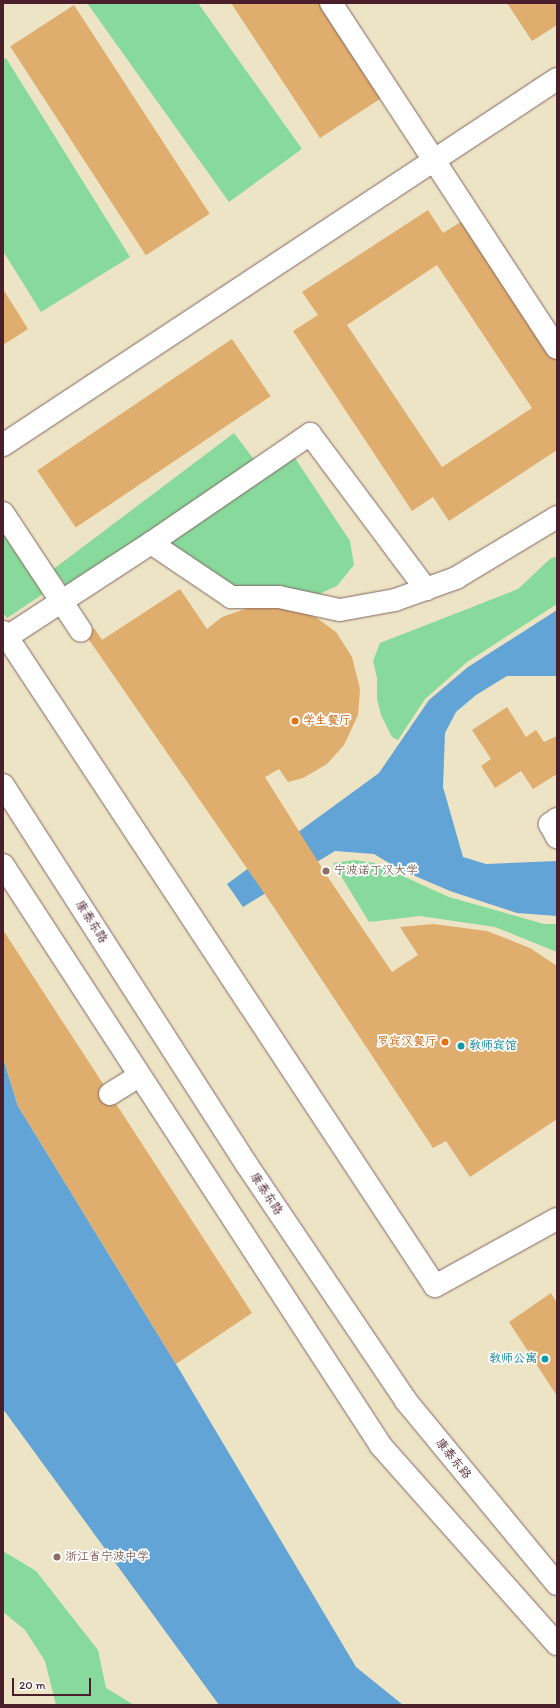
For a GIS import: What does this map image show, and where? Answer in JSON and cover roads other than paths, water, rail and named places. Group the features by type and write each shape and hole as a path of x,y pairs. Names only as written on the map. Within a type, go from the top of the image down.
{"street":[{"path":"331,3 557,348"},
{"path":"3,445 433,159 557,79"},
{"path":"426,589 310,434 62,602 5,635 435,1286 557,1219"},
{"path":"3,513 81,631"},
{"path":"151,543 232,597 278,597 340,610 395,600 456,578 557,517"},
{"name":"康泰东路","path":"3,785 247,1165 406,1402 557,1584"},
{"path":"557,819 550,824 557,837"},
{"path":"3,865 381,1446 557,1644"},
{"path":"110,1094 139,1076"}],"water":[{"path":"557,610 557,676 507,676 476,695 456,712 445,733 443,787 463,857 486,864 557,861 557,916 517,913 450,891 399,869 374,854 335,851 243,907 227,884 379,773 429,700 468,667"},
{"path":"3,1058 18,1106 176,1364 356,1667 403,1705 219,1705 3,1409"}],"place":[{"name":"学生餐厅","path":"295,721"},
{"name":"宁波诺丁汉大学","path":"326,871"},
{"name":"罗宾汉餐厅","path":"445,1042"},
{"name":"教师宾馆","path":"461,1046"},
{"name":"教师公寓","path":"545,1359"},
{"name":"浙江省宁波中学","path":"57,1557"}]}
